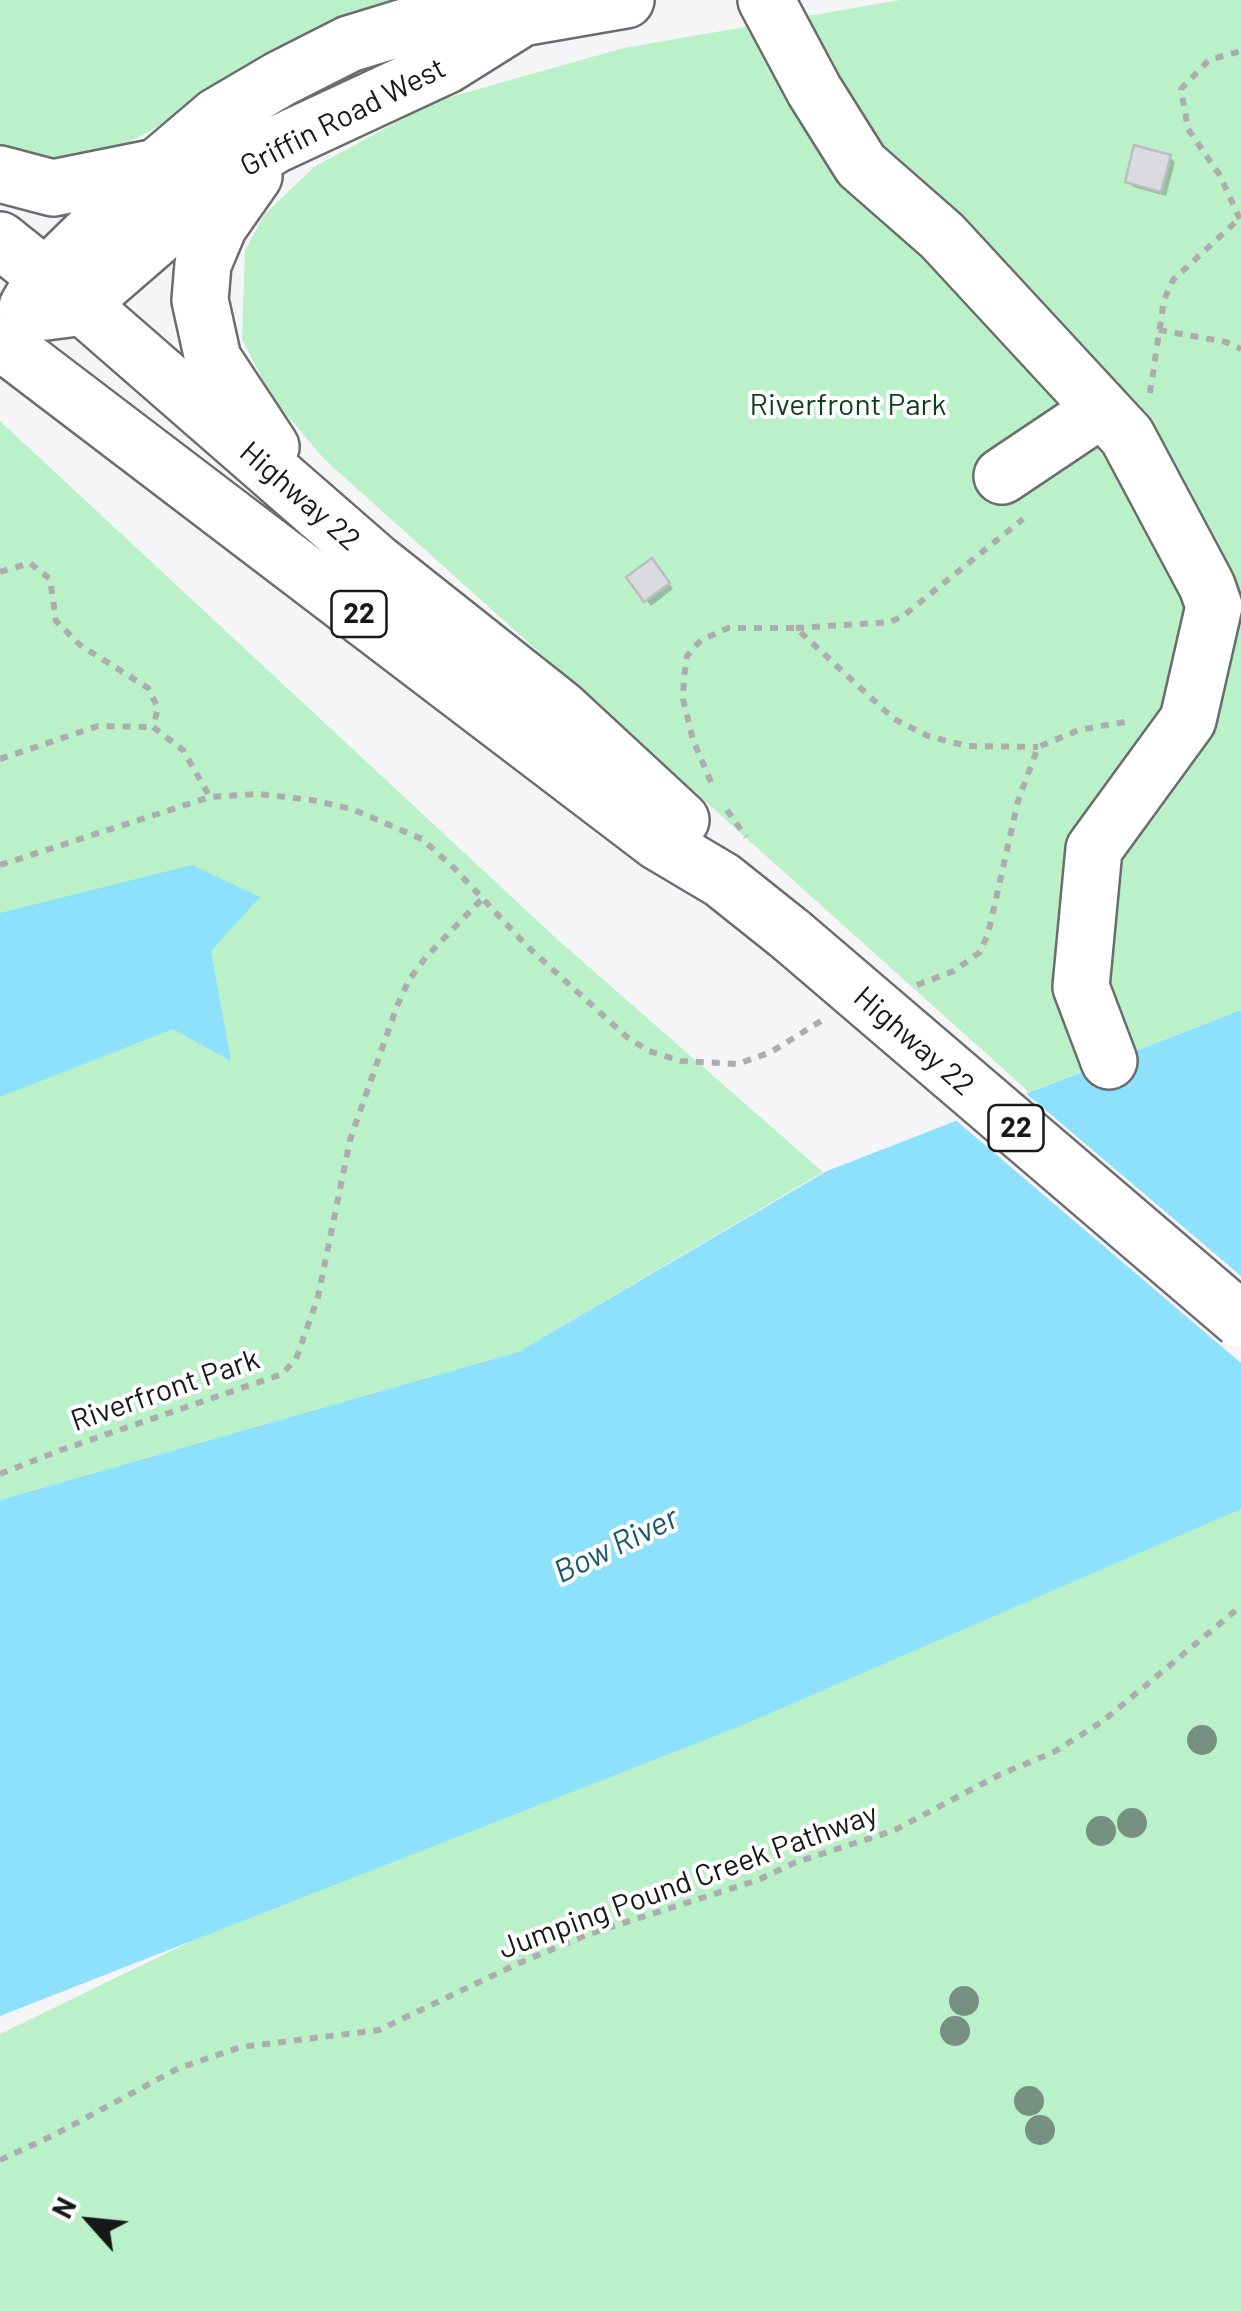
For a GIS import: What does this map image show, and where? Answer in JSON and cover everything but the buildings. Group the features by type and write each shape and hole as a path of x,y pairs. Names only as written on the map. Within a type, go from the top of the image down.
{"main road":[{"name":"Griffin Road West","path":"30,304 276,145 447,65 522,18 626,0"},
{"path":"766,0 814,90 861,166 942,236 1126,436 1214,606 1188,720 1094,848 1081,987 1109,1061"},
{"name":"Griffin Road West","path":"30,304 158,167 217,116 349,44 476,5 522,18"},
{"path":"276,145 219,226 202,264 200,300 213,359 306,500"},
{"path":"0,174 54,188 158,167"},
{"name":"Highway 22","path":"0,240 30,304 30,336 83,404 658,842 738,864"},
{"name":"Highway 22","path":"30,304 306,500 376,562 574,720 686,824 738,864 791,935 1241,1320"},
{"path":"1002,476 1102,408"}],"path":[{"path":"1240,219 1219,174 1188,129 1181,88 1209,60 1241,50"},
{"path":"1160,330 1226,342 1241,350"},
{"path":"0,572 30,562 50,579 56,621 80,645 148,688 158,708 153,728"},
{"path":"713,787 683,699 684,678 687,656 701,640 728,628 796,628 894,719 928,736 966,746 1038,747"},
{"path":"0,759 98,726 153,728 183,750 210,798"},
{"path":"723,804 738,864"},
{"name":"Riverfront Park","path":"0,1474 282,1374 296,1359 318,1297 350,1140 396,1006 426,958 481,900"},
{"name":"Jumping Pound Creek Pathway","path":"0,2160 54,2136 179,2068 241,2048 379,2030 589,1934 758,1880 794,1862 895,1830 1054,1752 1086,1731 1241,1606"}],"green space":[{"path":"0,0 397,0 125,144 62,161 0,155"},
{"name":"Riverfront Park","path":"900,0 1241,0 1241,1010 1029,1092 324,459 271,396 242,339 245,250 265,214 314,167 436,101 624,48"},
{"path":"0,421 557,939 823,1172 518,1352 0,1500"},
{"path":"1241,1487 1241,2311 0,2311 0,2034 554,1765"}],"water":[{"path":"192,865 260,897 211,951 231,1061 173,1029 0,1097 0,913"},
{"name":"Bow River","path":"1241,1010 1241,1509 743,1725 0,2016 0,1500 518,1352 827,1171"}],"pier":[{"path":"1022,1090 1241,1276 1241,1363 952,1117"}]}
